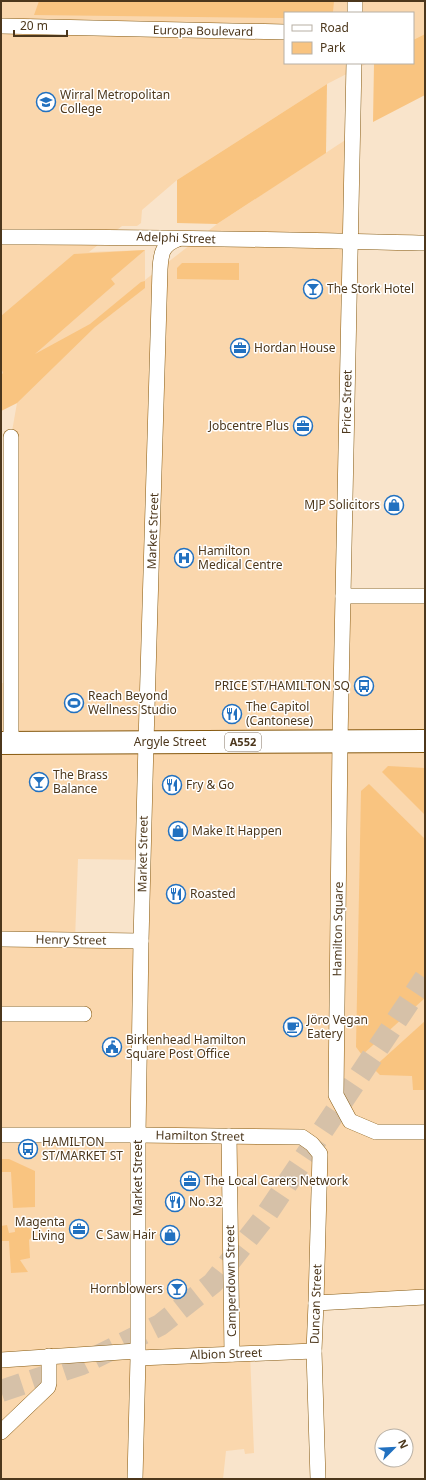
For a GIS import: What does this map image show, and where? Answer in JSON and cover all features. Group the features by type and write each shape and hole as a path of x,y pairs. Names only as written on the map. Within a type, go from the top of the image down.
{"main road":[{"name":"Argyle Street","path":"6,743 340,741"},
{"name":"A552","path":"340,741 425,741"}],"street":[{"path":"355,1 355,12"},
{"name":"Europa Boulevard","path":"1,26 284,32"},
{"name":"Price Street","path":"340,741 354,67"},
{"name":"Adelphi Street","path":"1,237 125,236 178,239 198,238 425,243"},
{"name":"Market Street","path":"135,1479 141,941 160,269 161,254 165,247 169,242 178,239"},
{"path":"6,743 11,437"},
{"path":"343,596 425,596"},
{"name":"Hamilton Square","path":"340,741 336,1095 350,1121 369,1130 376,1132 425,1132"},
{"name":"Henry Street","path":"1,939 141,941"},
{"path":"1,1014 84,1014"},
{"name":"Hamilton Street","path":"1,1135 302,1137"},
{"name":"Camperdown Street","path":"229,1136 232,1354"},
{"name":"Duncan Street","path":"302,1137 312,1144 320,1154 314,1351 318,1479"},
{"path":"316,1303 425,1297"},
{"name":"Albion Street","path":"1,1360 49,1356 232,1354 314,1351"},
{"path":"1,1432 48,1387 49,1356"}],"shaded area":[{"path":"1,1 425,1 425,34 414,40 414,12 284,12 284,64 366,64 327,84 177,180 142,210 141,223 137,226 122,226 89,252 145,250 145,280 217,224 353,135 343,596 425,596 425,1297 317,1303 314,1351 250,1353 254,1453 245,1454 244,1449 226,1451 223,1479 1,1479 1,683 11,683 11,437 17,403 1,411","holes":["78,859 143,860 141,941 75,940"]}],"green space":[{"path":"39,1 334,1 333,12 284,12 284,18 34,15"},
{"path":"425,34 425,95 373,122 374,64 414,64 414,40"},
{"path":"327,84 326,153 217,224 177,223 177,180"},
{"path":"145,250 111,279 115,284 35,354 90,324 141,282 145,281 145,288 95,327 17,403 1,411 1,375 3,373 1,367 1,316 74,254"},
{"path":"182,263 239,263 239,280 177,279 177,268"},
{"path":"388,766 425,768 425,815 382,772"},
{"path":"369,784 425,839 425,998 362,1055 356,1047 361,791"},
{"path":"425,1021 425,1090 413,1090 412,1076 380,1075 373,1068"},
{"path":"1,1159 9,1159 35,1171 35,1207 13,1208 11,1172 1,1172"},
{"path":"14,1216 35,1233 29,1240 30,1258 20,1260 28,1272 11,1273 9,1241 1,1241 1,1226 7,1225 9,1233 15,1232"}],"tunnel":[{"path":"1,1391 82,1364 160,1325 213,1283 264,1218 425,978"}],"place":[{"name":"Wirral Metropolitan College","path":"46,102"},
{"name":"The Stork Hotel","path":"313,289"},
{"name":"Hordan House","path":"240,348"},
{"name":"Jobcentre Plus","path":"303,426"},
{"name":"MJP Solicitors","path":"394,505"},
{"name":"Hamilton Medical Centre","path":"184,558"},
{"name":"PRICE ST/HAMILTON SQ","path":"364,686"},
{"name":"Reach Beyond Wellness Studio","path":"74,703"},
{"name":"The Capitol (Cantonese)","path":"232,714"},
{"name":"The Brass Balance","path":"39,782"},
{"name":"Fry & Go","path":"172,785"},
{"name":"Make It Happen","path":"178,831"},
{"name":"Roasted","path":"176,894"},
{"name":"Jöro Vegan Eatery","path":"293,1027"},
{"name":"Birkenhead Hamilton Square Post Office","path":"112,1047"},
{"name":"HAMILTON ST/MARKET ST","path":"28,1149"},
{"name":"The Local Carers Network","path":"190,1181"},
{"name":"No.32","path":"175,1202"},
{"name":"Magenta Living","path":"79,1229"},
{"name":"C Saw Hair","path":"170,1235"},
{"name":"Hornblowers","path":"177,1289"}]}
